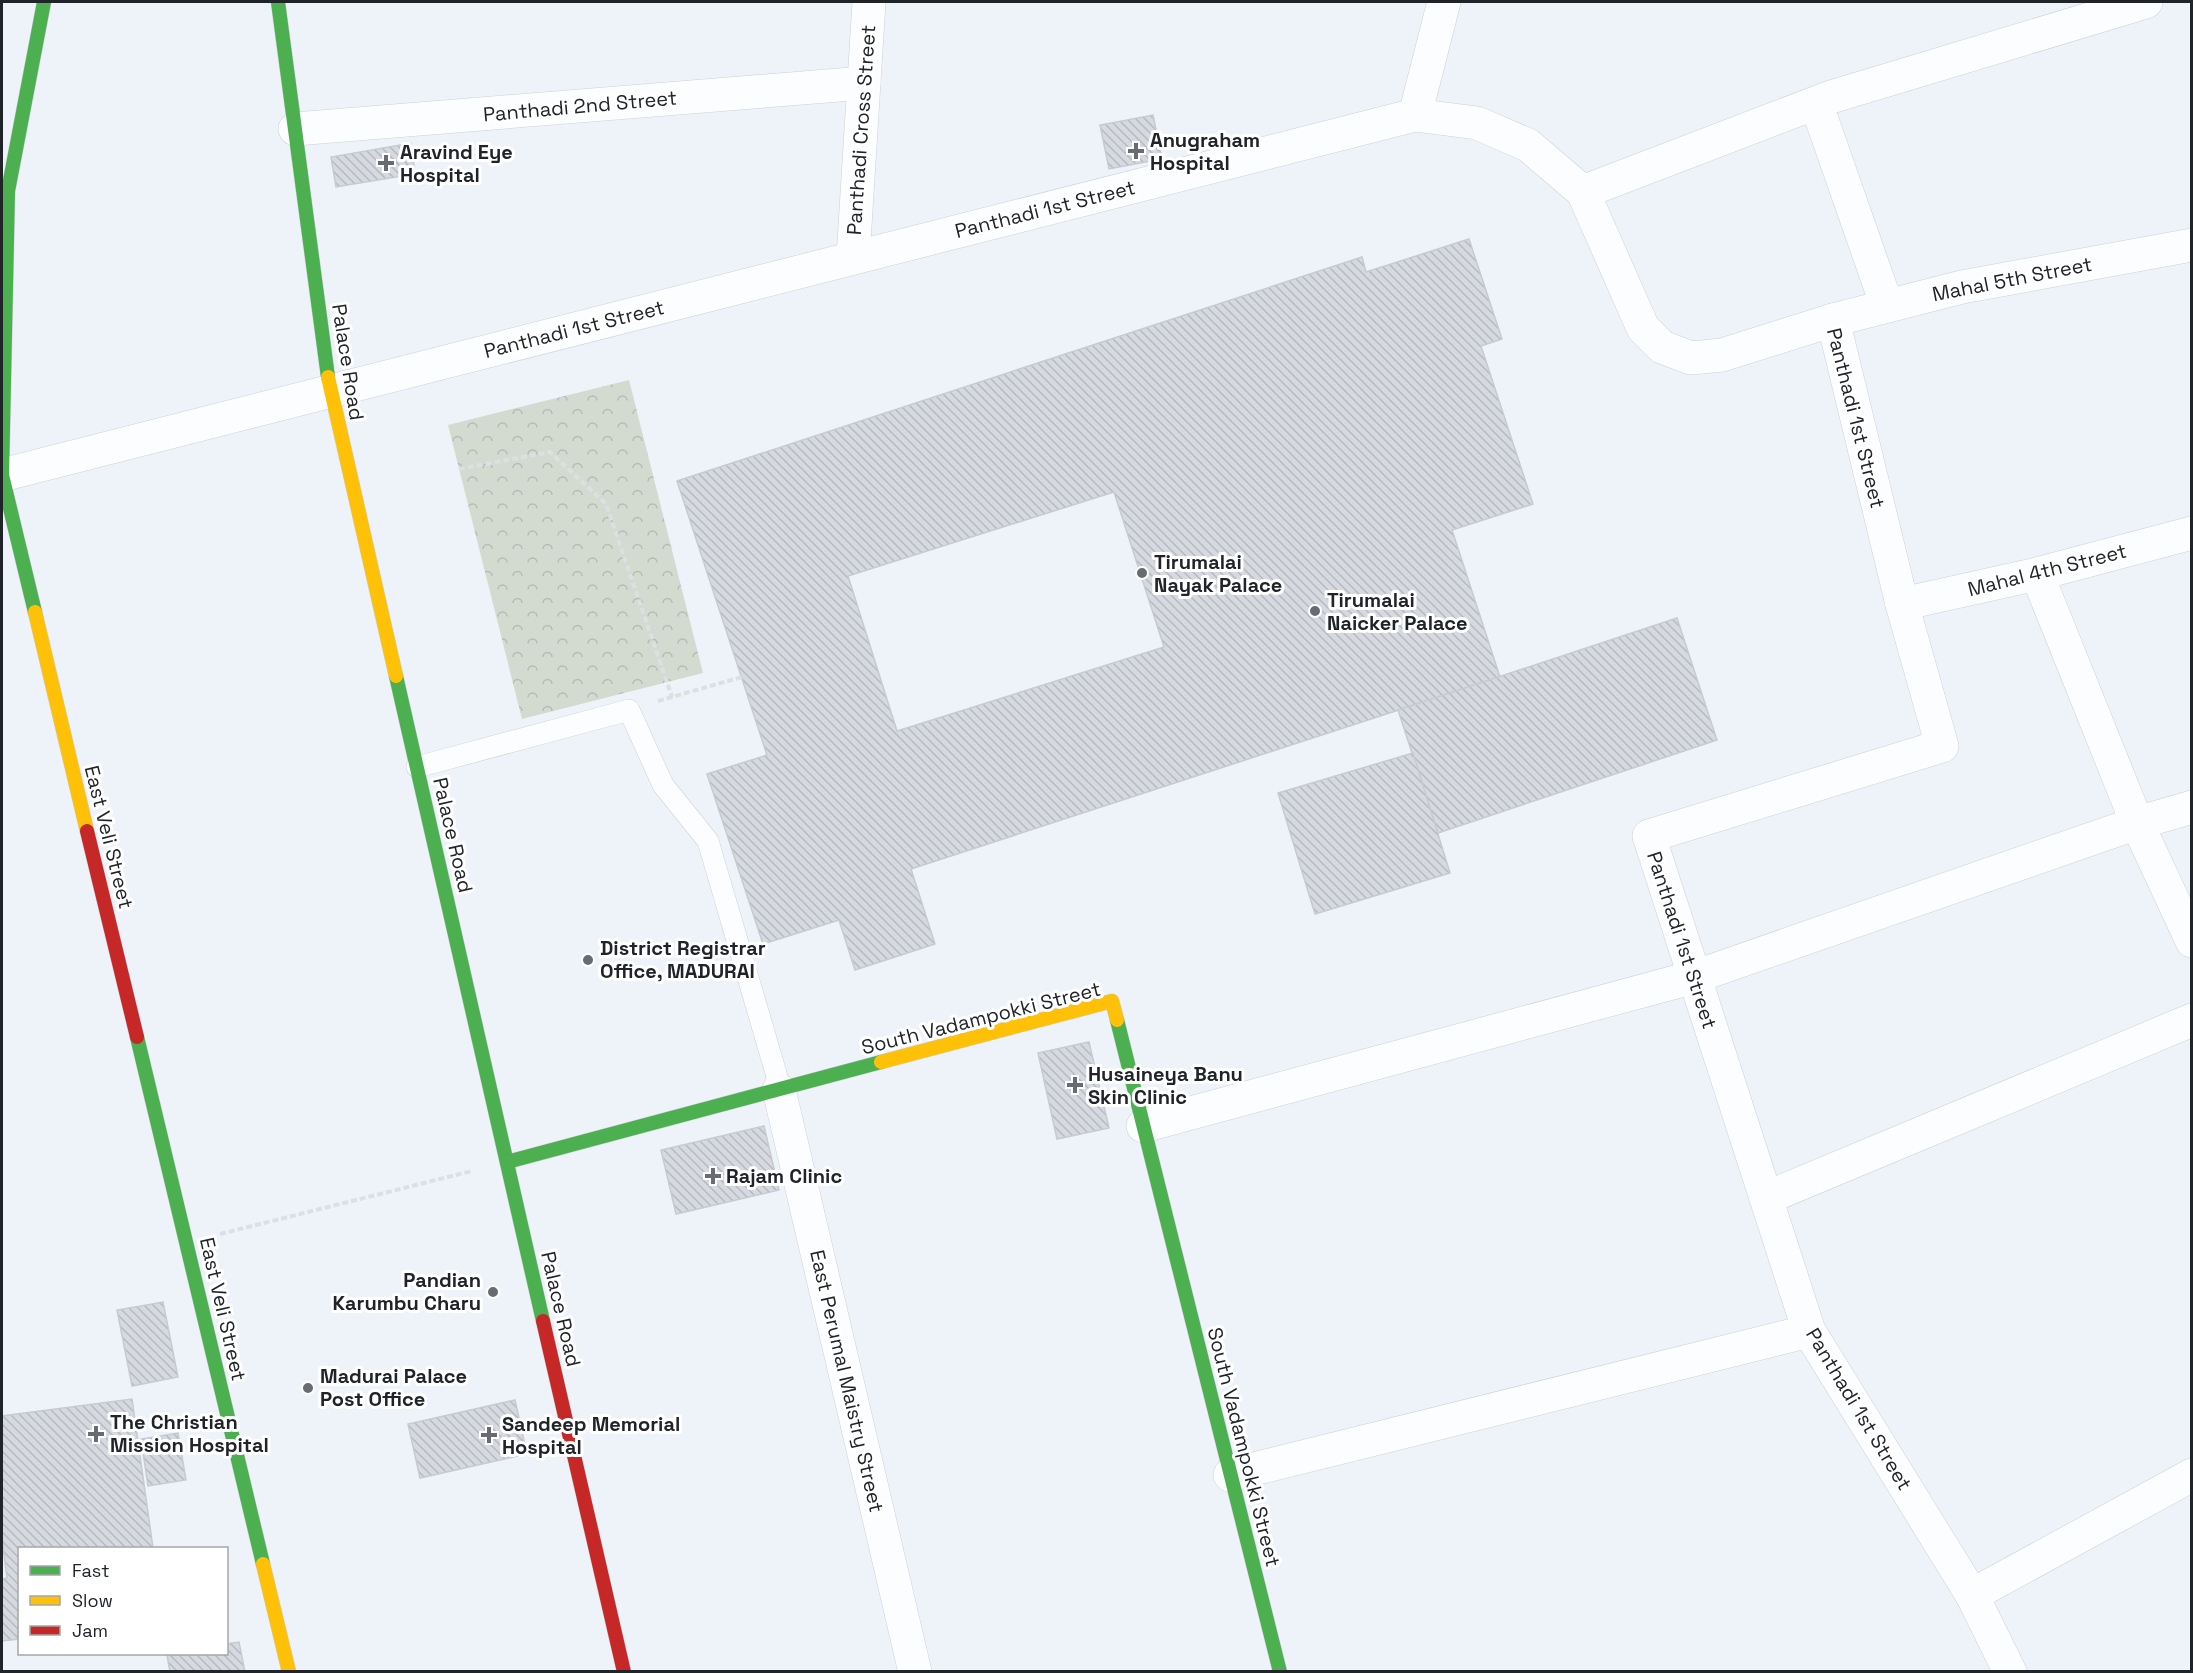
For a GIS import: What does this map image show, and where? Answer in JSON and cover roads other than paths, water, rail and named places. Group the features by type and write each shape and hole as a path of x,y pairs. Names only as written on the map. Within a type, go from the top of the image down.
{"main road":[{"name":"East Veli Street","path":"44,2 8,191 2,475 289,1671"},
{"name":"Palace Road","path":"279,2 330,392 624,1671"},
{"name":"South Vadampokki Street","path":"507,1162 1112,1001 1280,1671"}],"street":[{"name":"Panthadi Cross Street","path":"853,258 869,2"},
{"path":"1415,115 1444,2"},
{"path":"1583,192 1816,103 2146,2"},
{"name":"Panthadi 2nd Street","path":"295,129 864,83"},
{"path":"1816,103 1887,306"},
{"name":"Panthadi 1st Street","path":"2,475 1415,115 1477,123 1528,145 1583,192 1643,328 1662,347 1691,358 1722,355 1833,320 1902,604 1942,746 1649,836 1809,1331 1972,1595 2010,1671"},
{"name":"Mahal 5th Street","path":"1833,320 1962,286 2192,245"},
{"name":"Mahal 4th Street","path":"1902,604 2037,574 2192,533"},
{"path":"2037,574 2137,823 2192,941"},
{"path":"1143,1126 1695,977 2137,823 2192,807"},
{"path":"1766,1198 2192,1020"},
{"name":"East Perumal Maistry Street","path":"779,1090 915,1671"},
{"path":"1230,1475 1809,1331"},
{"path":"1972,1595 2192,1475"}],"lane":[{"path":"417,767 629,710 663,785 708,841 773,1062 779,1090"}],"place":[{"name":"Anugraham Hospital","path":"1136,151"},
{"name":"Aravind Eye Hospital","path":"386,163"},
{"name":"Tirumalai Nayak Palace","path":"1142,573"},
{"name":"Tirumalai Naicker Palace","path":"1315,611"},
{"name":"District Registrar Office, MADURAI","path":"588,960"},
{"name":"Husaineya Banu Skin Clinic","path":"1075,1085"},
{"name":"Rajam Clinic","path":"713,1176"},
{"name":"Pandian Karumbu Charu","path":"493,1292"},
{"name":"Madurai Palace Post Office","path":"308,1388"},
{"name":"The Christian Mission Hospital","path":"96,1434"},
{"name":"Sandeep Memorial Hospital","path":"489,1435"}]}
